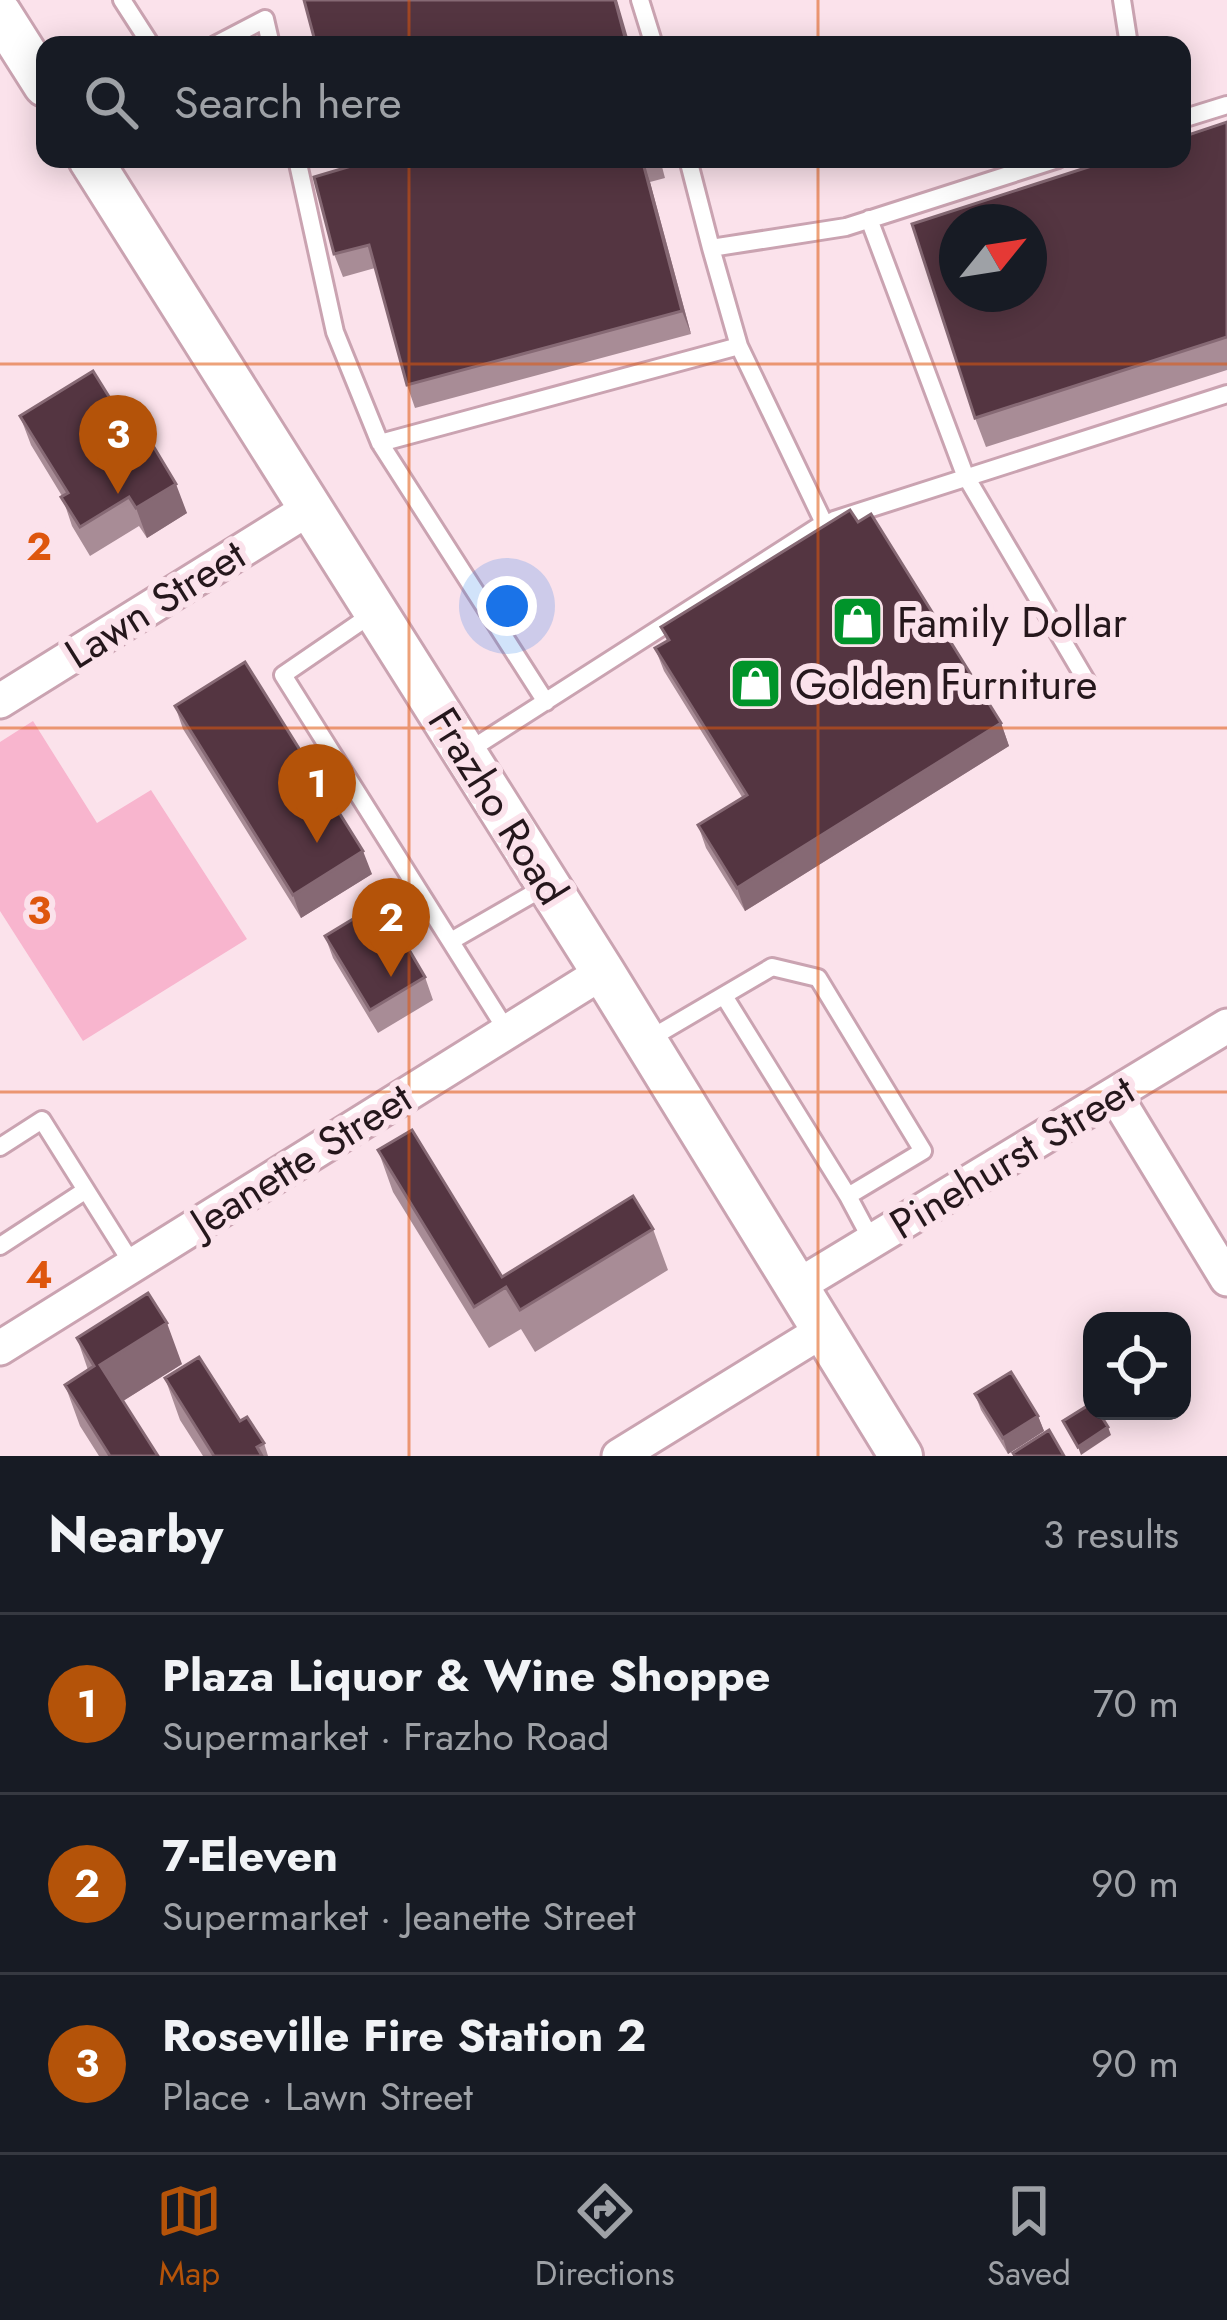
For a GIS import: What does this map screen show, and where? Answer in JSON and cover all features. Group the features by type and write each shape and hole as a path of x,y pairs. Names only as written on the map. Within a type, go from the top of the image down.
{"street":[{"path":"0,14 36,71"},
{"name":"Frazho Road","path":"96,168 603,972 901,1456"},
{"name":"Lawn Street","path":"0,701 310,508"},
{"name":"Jeanette Street","path":"0,1348 603,972"},
{"name":"Pinehurst Street","path":"796,1288 1227,1026"},
{"path":"1115,1095 1227,1279"},
{"path":"620,1456 823,1331"}],"lane":[{"path":"122,0 145,36"},
{"path":"262,0 269,36"},
{"path":"640,0 651,36"},
{"path":"1122,0 1128,36"},
{"path":"233,36 266,19"},
{"path":"1191,116 1227,105"},
{"path":"299,168 335,332 380,443 546,702"},
{"path":"690,168 739,346 824,524"},
{"path":"711,248 846,226 1030,168"},
{"path":"869,219 965,476 1090,687"},
{"path":"380,443 739,346"},
{"path":"465,754 824,524 1227,394"},
{"path":"376,612 283,675 507,1031"},
{"path":"451,941 548,885"},
{"path":"646,1042 772,968 818,978 923,1151 848,1196"},
{"path":"724,996 872,1241"},
{"path":"0,1147 42,1120 133,1265"},
{"path":"0,1246 86,1190"}],"shaded area":[{"path":"33,721 97,823 151,790 247,939 83,1041 0,911 0,742"}],"building":[{"path":"304,0 615,0 625,36 314,36"},
{"path":"1227,122 1227,337 975,418 941,312 1047,312 1047,204 974,204 1085,168 1191,168 1191,134"},
{"path":"345,168 644,168 682,311 407,385 369,245 334,254 314,177"},
{"path":"939,215 939,307 912,224"},
{"path":"93,371 139,445 149,439 176,484 136,508 129,497 80,527 61,497 68,493 20,416"},
{"path":"850,510 858,522 871,514 1001,723 737,888 698,825 747,795 655,648 669,640 661,627"},
{"path":"245,662 363,851 293,895 175,706"},
{"path":"381,902 425,977 370,1010 325,936"},
{"path":"412,1130 502,1277 633,1196 653,1229 520,1310 506,1287 474,1307 378,1150"},
{"path":"148,1293 167,1323 100,1365 158,1456 110,1456 65,1385 94,1366 77,1338"},
{"path":"199,1357 240,1421 247,1417 264,1443 257,1447 262,1456 214,1456 165,1378"},
{"path":"1011,1372 1038,1416 1003,1438 975,1394"},
{"path":"1083,1409 1083,1420 1104,1420 1108,1427 1078,1447 1063,1421"},
{"path":"1049,1430 1064,1456 1015,1456 1013,1453"}],"place":[{"name":"Roseville Fire Station 2","path":"118,494"},
{"name":"Family Dollar","path":"858,622"},
{"name":"Golden Furniture","path":"756,684"},
{"name":"Plaza Liquor & Wine Shoppe","path":"317,843"},
{"name":"7-Eleven","path":"391,977"}]}
